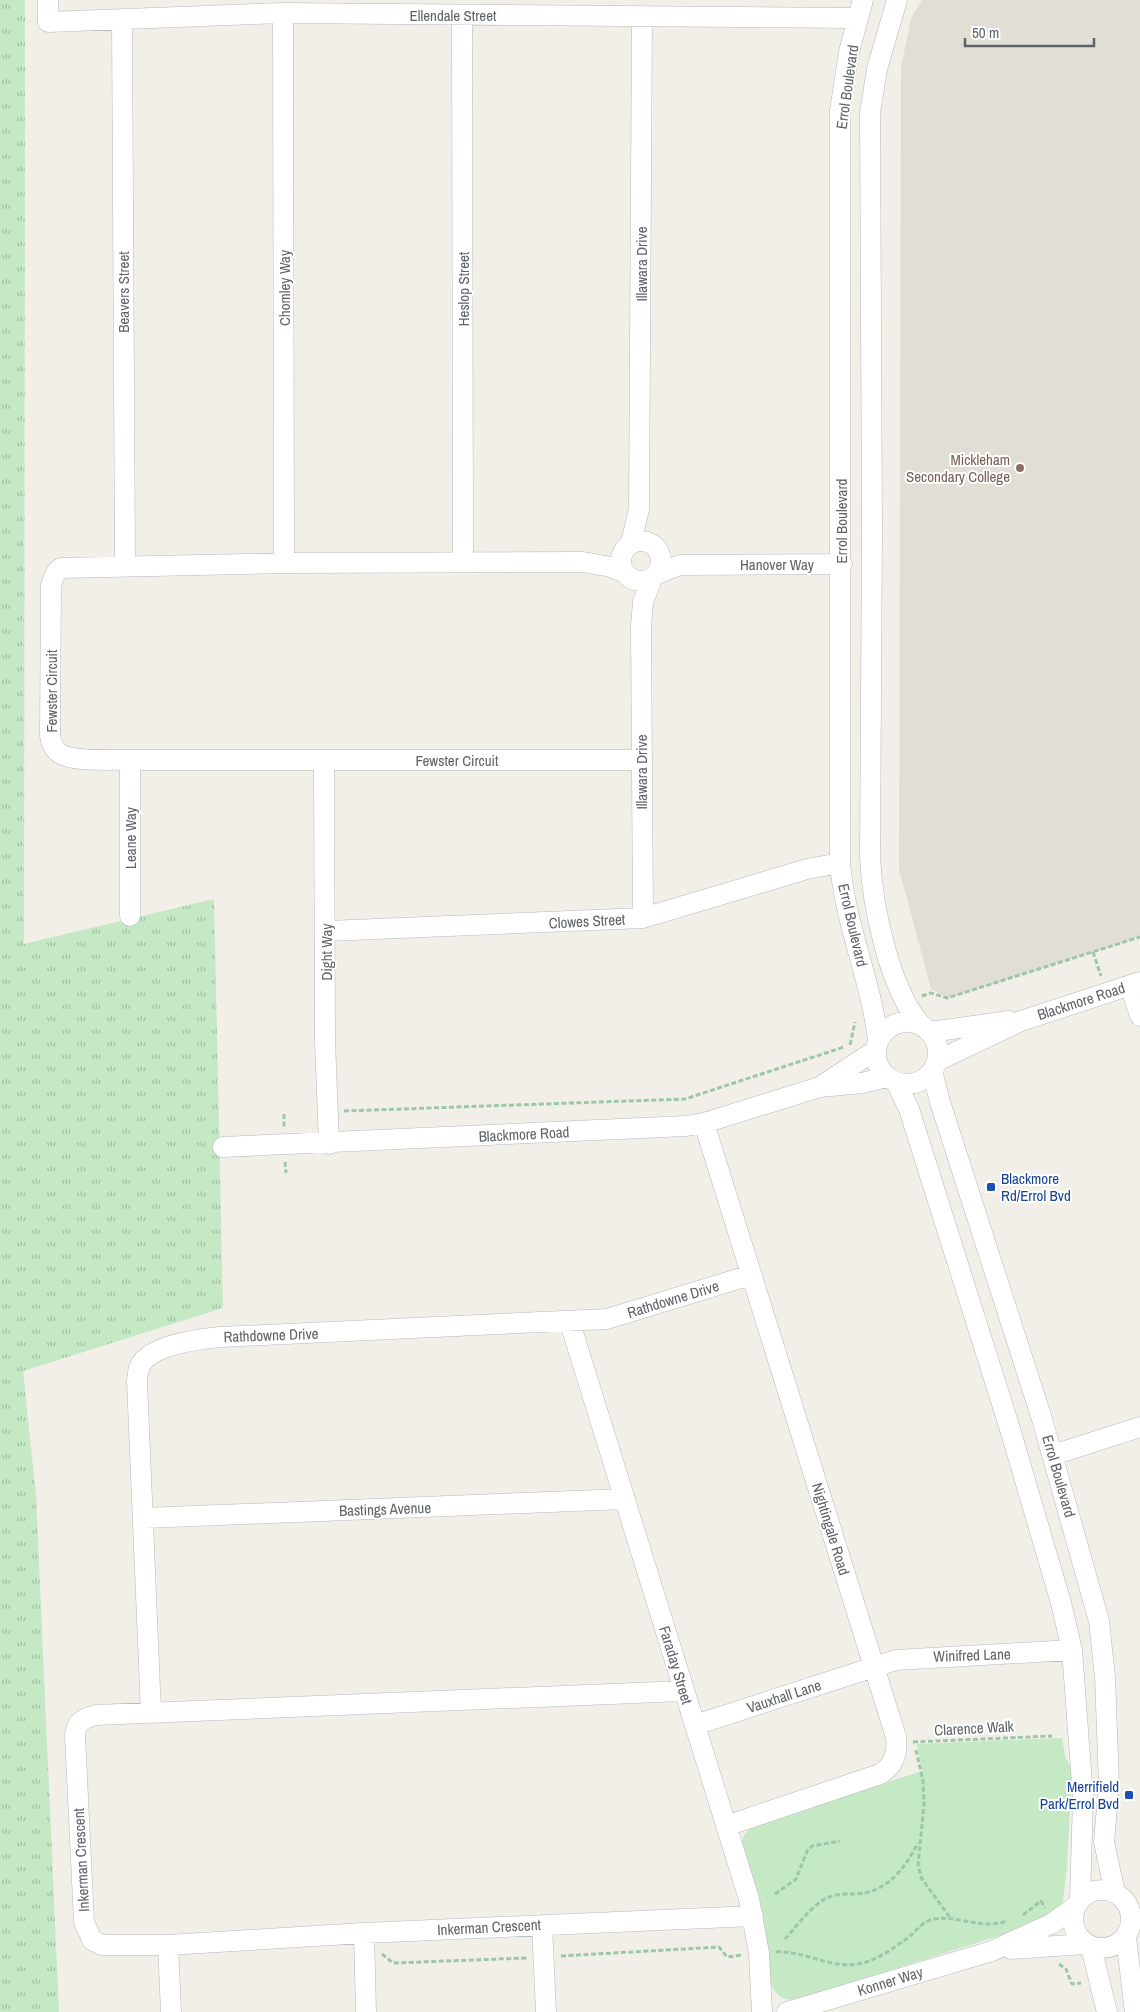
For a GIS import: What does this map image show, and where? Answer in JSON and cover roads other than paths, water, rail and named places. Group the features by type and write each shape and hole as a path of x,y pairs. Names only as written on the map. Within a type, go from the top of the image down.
{"street":[{"name":"Ellendale Street","path":"48,0 48,22 283,13 462,15 515,7 642,18 861,9"},
{"name":"Errol Boulevard","path":"896,0 877,69 870,113 872,532 870,856 871,886 877,919 890,961 910,1013 926,1029"},
{"name":"Errol Boulevard","path":"861,9 840,111 842,564 840,863 847,916 875,1011 877,1045"},
{"name":"Chomley Way","path":"283,13 284,563"},
{"name":"Heslop Street","path":"462,15 463,562"},
{"name":"Illawara Drive","path":"642,18 640,509 643,527 654,546"},
{"name":"Beavers Street","path":"122,19 125,565"},
{"name":"Illawara Drive","path":"628,546 640,509"},
{"path":"644,541 654,546 661,561 655,576 640,582 625,575 620,560 628,546 644,541"},
{"name":"Fewster Circuit","path":"628,546 603,559 583,562 284,563 125,565 61,568 52,578 50,735 52,744 63,756 130,760 641,760"},
{"name":"Hanover Way","path":"654,546 682,559 712,564"},
{"name":"Fewster Circuit","path":"583,562 611,567 625,575"},
{"name":"Hanover Way","path":"655,576 680,565 842,564"},
{"name":"Illawara Drive","path":"625,575 638,603 641,626"},
{"name":"Illawara Drive","path":"643,918 641,626 643,602 655,576"},
{"name":"Leane Way","path":"130,760 130,916"},
{"name":"Dight Way","path":"324,760 327,931 325,1040 329,1144"},
{"name":"Clowes Street","path":"327,931 643,918 807,869 840,863"},
{"path":"1135,983 1140,1016"},
{"name":"Blackmore Road","path":"934,1066 1021,1021 1135,983"},
{"name":"Blackmore Road","path":"926,1029 1021,1021"},
{"path":"891,1079 915,1082 925,1078 934,1066 938,1051 926,1029 911,1022 896,1024 884,1032 877,1045 876,1060 891,1079 909,1109 1007,1419 1061,1602 1072,1650 1083,1797 1077,1903 1073,1923 1075,1931 1088,1945 1107,2012"},
{"name":"Blackmore Road","path":"820,1087 877,1045"},
{"name":"Errol Boulevard","path":"934,1066 940,1102 1052,1455 1099,1621 1105,1677 1109,1784 1104,1842 1117,1894"},
{"name":"Blackmore Road","path":"223,1148 686,1126 704,1123 820,1087 891,1079"},
{"name":"Nightingale Road","path":"704,1123 874,1667 906,1744 890,1768 880,1774 726,1826"},
{"name":"Rathdowne Drive","path":"151,1713 137,1381 138,1368 145,1359 159,1351 195,1339 607,1319 751,1275"},
{"name":"Faraday Street","path":"570,1322 753,1916 759,1953 762,2012"},
{"path":"1052,1455 1140,1427"},
{"name":"Bastings Avenue","path":"144,1518 626,1499"},
{"name":"Winifred Lane","path":"874,1667 911,1657 1072,1650"},
{"name":"Vauxhall Lane","path":"695,1726 874,1667"},
{"name":"Inkerman Crescent","path":"683,1691 96,1715 86,1718 76,1728 84,1922 92,1940 102,1945 168,1945 364,1933 753,1916"},
{"path":"1077,1903 1096,1890 1117,1894 1140,1895"},
{"path":"1117,1894 1130,1910 1132,1931 1129,1974 1135,2012"},
{"name":"Konner Way","path":"787,2012 992,1950 1051,1924 1077,1903"},
{"path":"542,1925 546,2012"},
{"path":"1088,1945 1103,1949 1114,1945 1132,1931"},
{"path":"364,1933 366,2012"},
{"name":"Konner Way","path":"992,1950 1054,1944 1088,1945"},
{"path":"168,1945 170,2012"}],"place":[{"name":"Mickleham Secondary College","path":"1020,468"},
{"name":"Blackmore Rd/Errol Bvd","path":"991,1187"},
{"name":"Merrifield Park/Errol Bvd","path":"1129,1795"}]}
